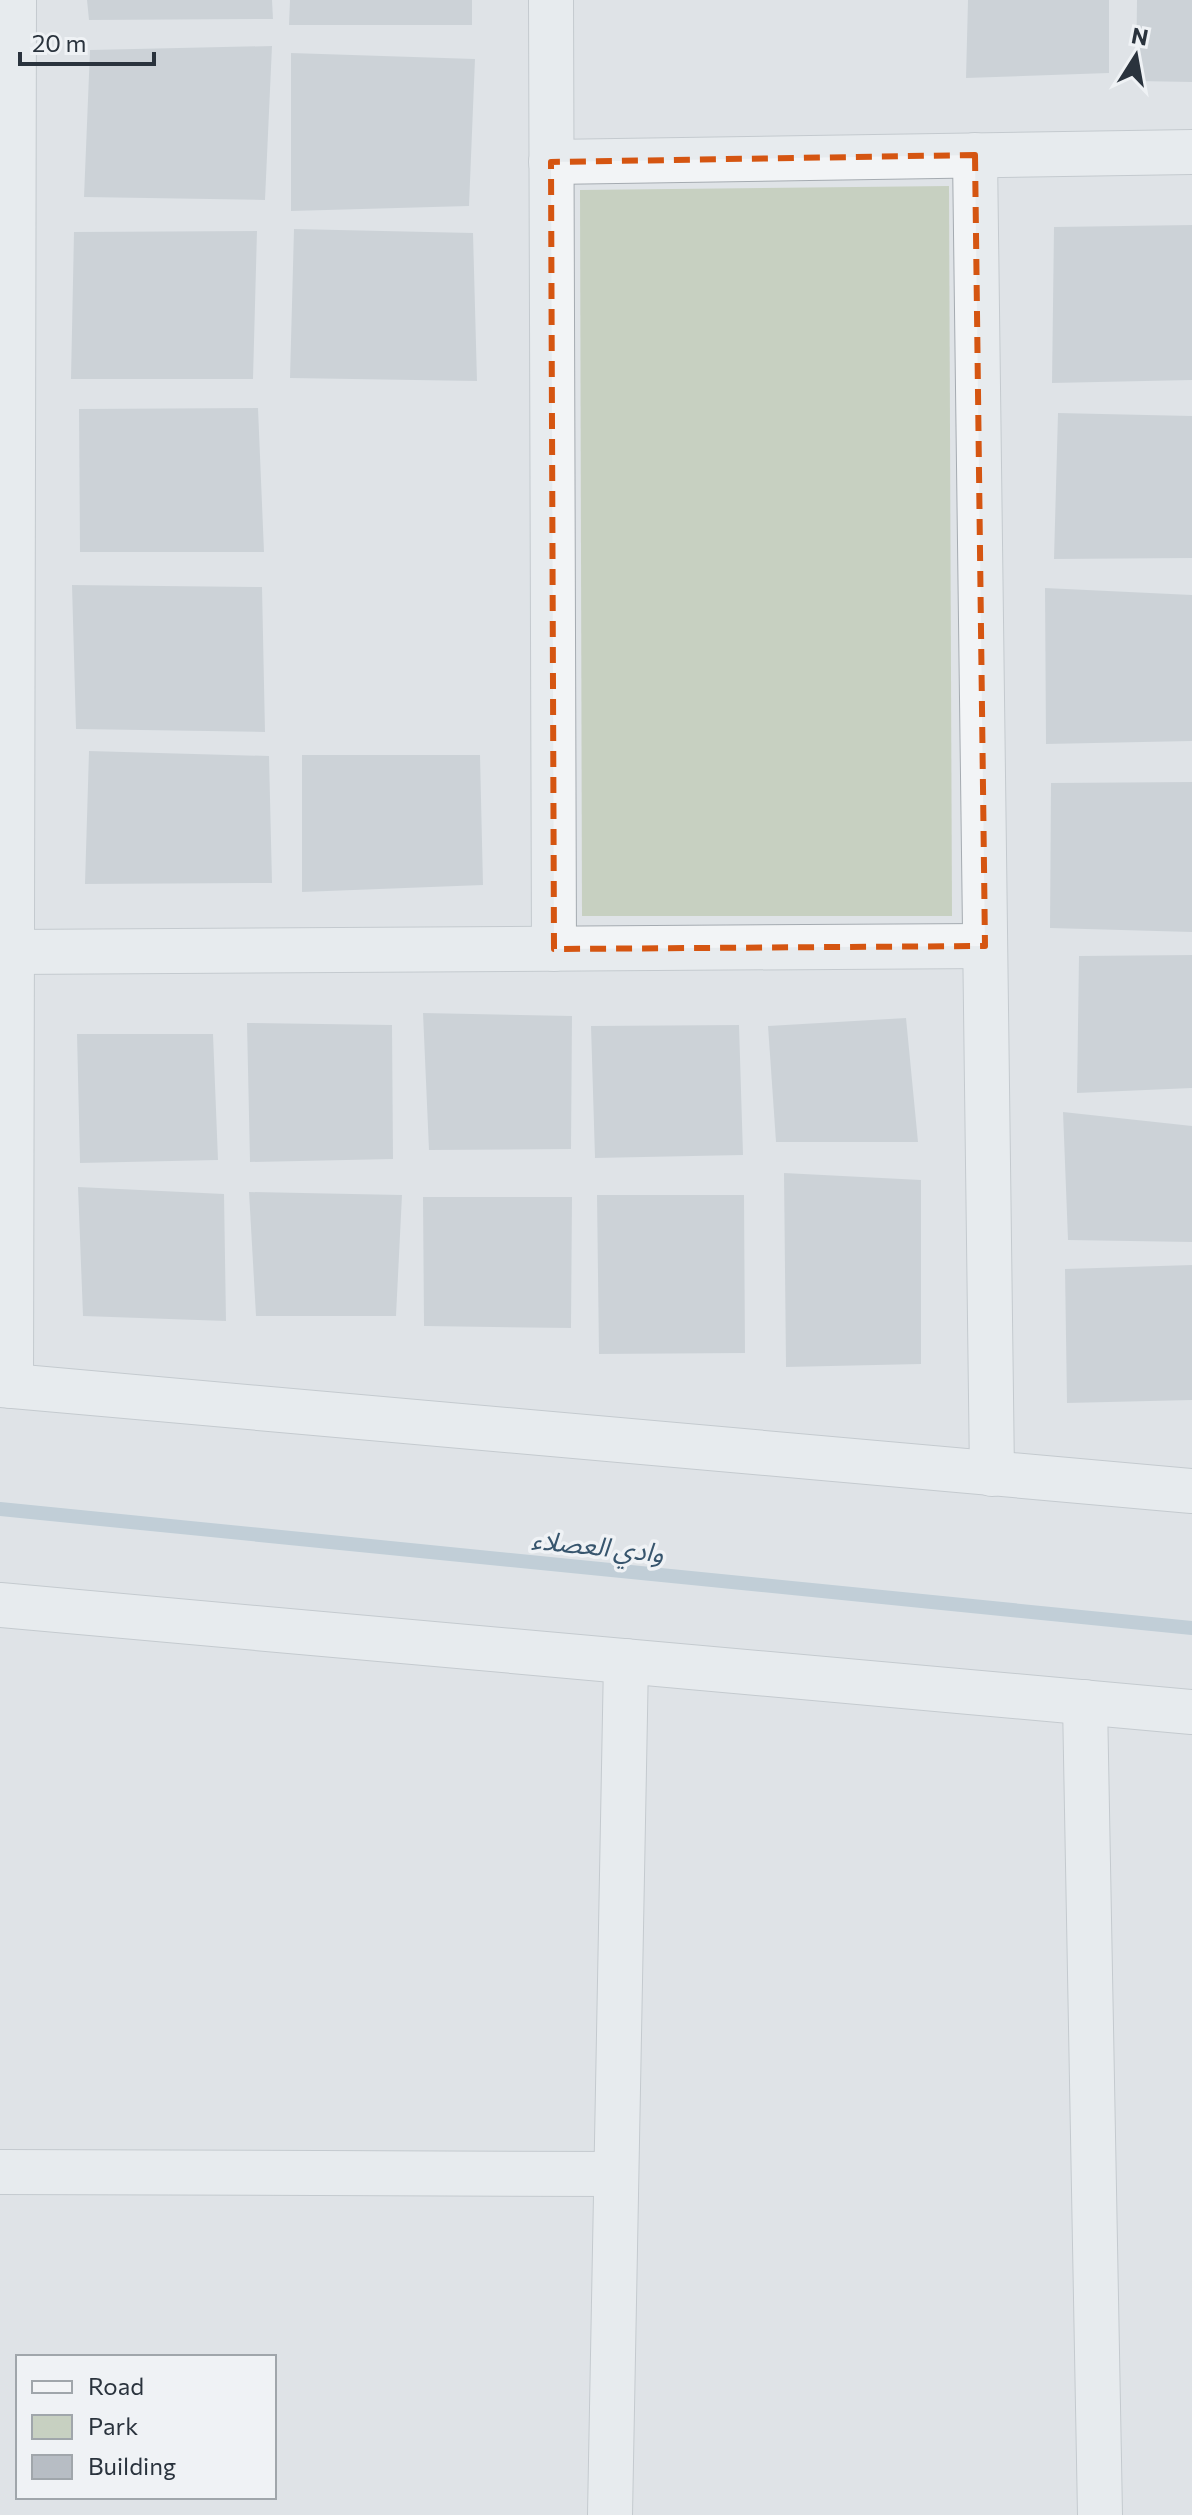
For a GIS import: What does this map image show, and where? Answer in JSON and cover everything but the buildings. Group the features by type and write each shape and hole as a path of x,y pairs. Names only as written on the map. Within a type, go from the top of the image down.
{"street":[{"path":"14,0 12,952 6,1386 1192,1491"},
{"path":"551,0 554,949"},
{"path":"551,162 1192,152"},
{"path":"975,155 992,1474"},
{"path":"12,952 985,946"},
{"path":"0,1605 1192,1712"},
{"path":"610,2515 626,1661"},
{"path":"1085,1702 1100,2515"},
{"path":"0,2172 616,2174"}],"highlighted area":[{"path":"975,155 985,946 554,949 551,162"}],"green space":[{"path":"949,186 952,916 582,916 580,190"}],"waterway":[{"name":"وادي العصلاء","path":"0,1509 1192,1628"}]}
